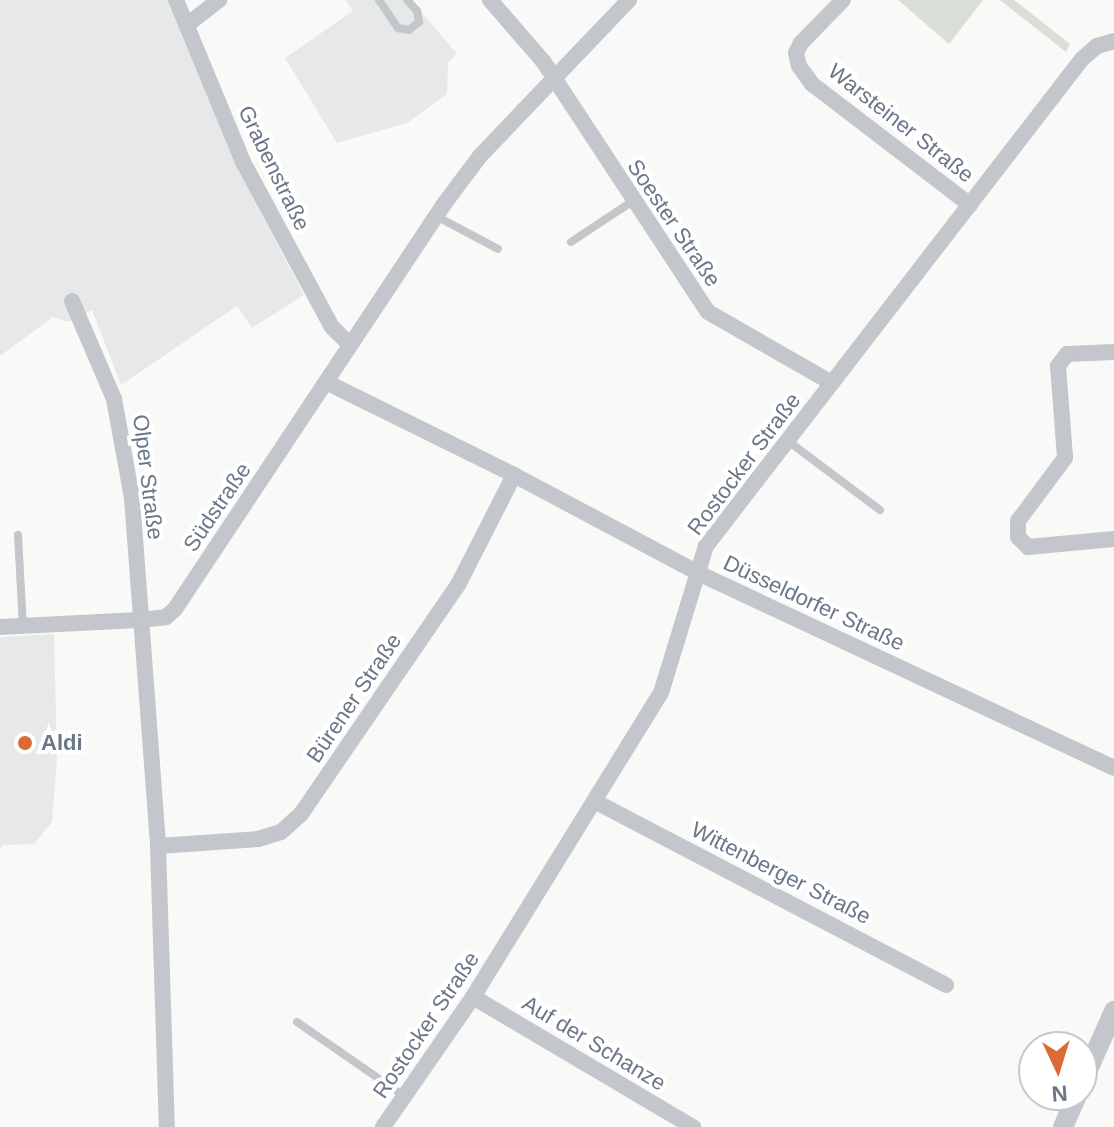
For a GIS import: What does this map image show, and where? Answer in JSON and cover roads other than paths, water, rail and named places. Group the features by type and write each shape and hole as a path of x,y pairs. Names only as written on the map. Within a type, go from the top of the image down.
{"street":[{"name":"Grabenstraße","path":"176,0 243,162 332,327 350,345"},
{"path":"187,25 219,0"},
{"name":"Soester Straße","path":"490,0 543,61 708,312 832,383"},
{"name":"Südstraße","path":"0,627 139,620 166,617 175,609 328,383 436,216 480,156 629,0"},
{"name":"Warsteiner Straße","path":"843,0 801,43 796,53 799,66 812,84 970,205"},
{"name":"Rostocker Straße","path":"383,1127 473,997 661,693 706,546 1082,59 1097,46 1114,41"},
{"name":"Olper Straße","path":"72,301 114,399 124,439 139,620"},
{"path":"1114,352 1067,354 1058,366 1065,458 1018,521 1018,537 1028,547 1114,539"},
{"name":"Düsseldorfer Straße","path":"328,383 514,475 698,573 1114,768"},
{"name":"Bürener Straße","path":"158,846 258,839 281,832 301,814 458,585 514,475"},
{"path":"139,620 158,846 167,1127"},
{"name":"Wittenberger Straße","path":"596,802 946,985"},
{"name":"Auf der Schanze","path":"473,997 693,1127"},
{"path":"1098,1047 1114,1011"}],"lane":[{"path":"379,0 398,28 409,30 419,22 417,11 407,0"},
{"path":"571,242 633,201"},
{"path":"436,216 498,249"},
{"path":"788,440 880,510"},
{"path":"18,535 23,626"},
{"path":"297,1022 405,1096"}],"place":[{"name":"Aldi","path":"25,743"}]}
